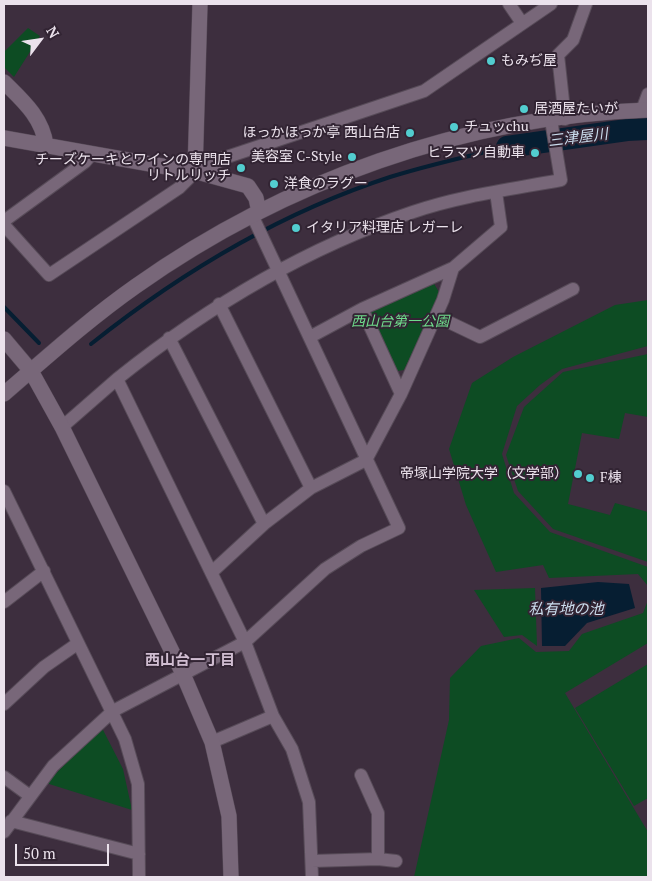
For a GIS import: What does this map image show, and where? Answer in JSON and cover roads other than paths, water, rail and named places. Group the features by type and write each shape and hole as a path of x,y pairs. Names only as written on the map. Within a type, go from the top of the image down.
{"street":[{"path":"198,173 200,4"},
{"path":"509,4 522,23"},
{"path":"4,225 49,275 179,188 198,173 224,158 424,91 551,4"},
{"path":"62,427 117,379 169,338 219,304 278,270 338,241 414,211 496,192 561,180 556,144 558,55 573,40 586,4"},
{"path":"4,82 39,118 44,131 46,145"},
{"path":"4,394 135,286 190,250 258,223 321,183 406,152 474,134 645,110 648,94"},
{"path":"4,138 198,173 248,186 256,198 258,223 278,270 399,528 361,546 325,569 245,642 114,711 53,766 8,826 139,854"},
{"path":"4,221 85,162 91,155"},
{"path":"310,337 362,309 453,268 501,227 496,192"},
{"path":"213,571 264,524 311,488 366,460 401,394 436,316 453,268"},
{"path":"436,316 480,337 573,289"},
{"path":"219,304 311,488"},
{"path":"362,309 401,394"},
{"path":"169,338 264,524"},
{"path":"4,339 31,371 62,427 182,674 212,742 229,816 231,877"},
{"path":"117,379 213,571 245,642 273,716 292,749 310,802 312,877"},
{"path":"6,499 44,571 77,644 114,711 125,738 138,784 139,877"},
{"path":"4,602 44,571"},
{"path":"4,704 44,667 77,644"},
{"path":"212,742 273,716"},
{"path":"361,775 378,813 378,858"},
{"path":"4,777 30,796"},
{"path":"312,861 378,858 396,861"}],"water":[{"name":"私有地の池","path":"598,582 629,584 635,608 587,623 565,646 542,646 541,588"}],"waterway":[{"name":"三津屋川","path":"507,147 627,130 648,129"},
{"path":"91,344 196,269 233,247 309,208 390,177 507,147"},
{"path":"4,307 39,343"}],"place":[{"name":"もみぢ屋","path":"491,61"},
{"name":"居酒屋たいが","path":"524,109"},
{"name":"チュッchu","path":"454,127"},
{"name":"ほっかほっか亭 西山台店","path":"410,133"},
{"name":"ヒラマツ自動車","path":"535,153"},
{"name":"美容室 C-Style","path":"352,157"},
{"name":"チーズケーキとワインの専門店 リトルリッチ","path":"241,168"},
{"name":"洋食のラグー","path":"274,184"},
{"name":"イタリア料理店 レガーレ","path":"296,228"},
{"name":"帝塚山学院大学（文学部）","path":"578,474"},
{"name":"F棟","path":"590,478"}],"district":[{"name":"西山台一丁目","path":"190,661"}],"park label":[{"name":"西山台第一公園","path":"400,322"}]}
